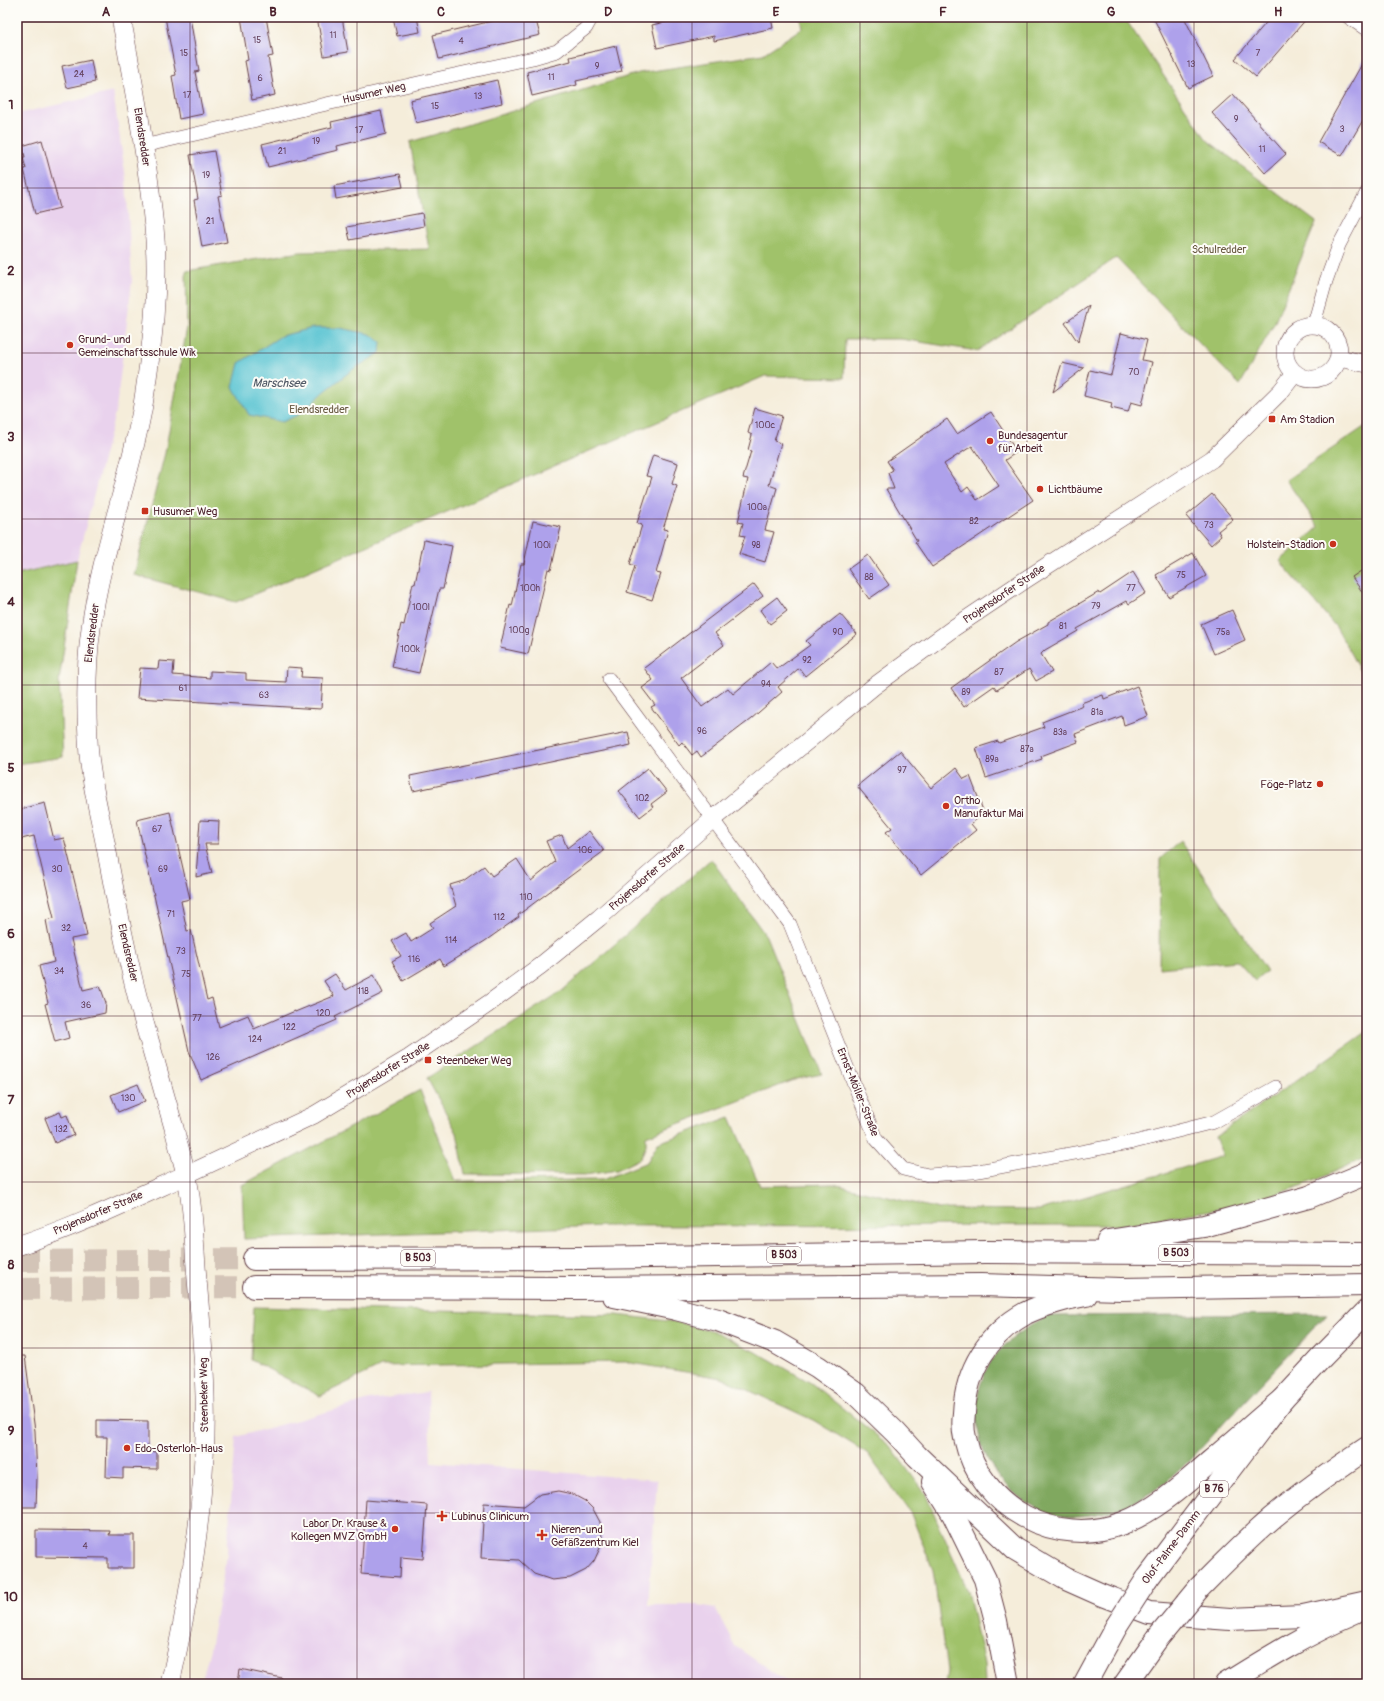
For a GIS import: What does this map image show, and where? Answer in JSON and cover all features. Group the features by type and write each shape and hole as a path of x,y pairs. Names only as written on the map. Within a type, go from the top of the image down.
{"highway":[{"path":"985,1252 1110,1241 1204,1226 1309,1197 1367,1173"},
{"name":"B 503","path":"254,1259 575,1258 985,1252 1367,1254"},
{"path":"254,1287 580,1288 982,1285 1121,1288 1367,1285"},
{"path":"580,1288 718,1320 775,1342 818,1367 856,1394 917,1456 1015,1549 1066,1579 1102,1595 1149,1613 1230,1619 1303,1616 1367,1602"},
{"path":"1121,1288 1069,1298 1027,1312 1010,1324 991,1341 978,1359 970,1379 965,1399 964,1437 977,1472 990,1490 1016,1512 1033,1522 1076,1532 1099,1529 1123,1523 1148,1510 1176,1492 1282,1400"},
{"name":"Olof-Palme-Damm","path":"1085,1684 1116,1627 1147,1579 1282,1400 1367,1312"},
{"path":"1125,1684 1157,1639 1199,1588 1235,1551 1271,1519 1316,1484 1367,1448"},
{"path":"917,1456 953,1514 984,1579 996,1621 1008,1684"},
{"path":"1226,1684 1266,1659 1331,1624 1367,1608"}],"main road":[{"name":"Elendsredder","path":"121,17 143,146 155,229 156,285 153,329 142,406 91,625 86,704 88,741 90,766 116,899 134,980 186,1175"},
{"name":"Projensdorfer Straße","path":"17,1246 133,1199 186,1175"},
{"name":"Steenbeker Weg","path":"170,1684 192,1578 205,1454 203,1347 189,1191 186,1175"}],"street":[{"name":"Husumer Weg","path":"143,146 533,58 557,51 586,28 592,17"},
{"path":"1348,17 1367,30"},
{"path":"1314,324 1326,281 1339,245 1367,192"},
{"path":"1314,324 1325,327 1334,335 1340,346 1339,358 1335,368 1326,376 1316,379 1304,378 1294,373 1288,364 1285,353 1286,342 1293,332 1302,326 1314,324"},
{"path":"1339,358 1367,364"},
{"name":"Projensdorfer Straße","path":"186,1175 314,1115 455,1028 540,966 599,918 713,819 873,687 955,627 1212,459 1281,391 1294,373"},
{"path":"609,679 713,819"},
{"name":"Ernst-Möller-Straße","path":"713,819 790,924 876,1138 903,1168 928,1174 973,1172 1134,1142 1214,1122 1276,1087"}],"shaded area":[{"name":"Grund- und Gemeinschaftsschule Wik","path":"113,92 126,179 132,281 116,409 77,560 17,574 17,114"},
{"name":"Lubinus Clinicum","path":"428,1392 431,1462 657,1480 648,1605 698,1605 715,1608 735,1646 790,1684 201,1684 210,1649 227,1553 236,1437 370,1400"},
{"path":"855,1676 857,1684 823,1684"}],"green space":[{"name":"Schulredder","path":"800,17 1124,17 1207,140 1316,222 1275,322 1240,385 1116,258 977,351 901,339 845,339 844,378 765,376 236,602 134,575 165,453 187,327 186,271 300,252 429,249 410,142 639,73 763,54 802,28"},
{"name":"Holstein-Stadion","path":"1367,425 1367,684 1336,627 1280,561 1319,527 1286,480"},
{"path":"77,560 59,681 63,757 17,764 17,574"},
{"path":"1180,841 1267,971 1255,981 1237,961 1159,968 1160,859"},
{"path":"711,859 766,936 822,1074 797,1079 646,1136 646,1145 641,1158 617,1170 585,1175 465,1174 457,1133 427,1078 562,991"},
{"path":"1367,1031 1367,1157 1304,1185 1241,1205 1126,1225 607,1226 244,1239 242,1185 420,1090 456,1181 602,1180 647,1162 658,1143 730,1117 760,1186 833,1184 939,1209 1040,1210 1223,1156 1215,1137"},
{"path":"254,1307 617,1315 677,1322 718,1333 769,1359 811,1383 890,1446 925,1493 968,1591 984,1664 985,1684 945,1684 947,1671 933,1570 911,1514 867,1453 813,1420 722,1378 625,1362 381,1366 320,1396 251,1360"},
{"path":"1327,1314 1186,1464 1152,1492 1130,1504 1107,1512 1083,1516 1047,1513 1028,1503 1011,1491 987,1458 980,1439 977,1419 977,1399 982,1379 992,1360 1010,1340 1047,1316"}],"water":[{"name":"Marschsee","path":"313,328 340,328 370,334 381,342 380,353 352,370 324,392 300,414 282,422 249,415 233,387 239,363 281,336"}],"building":[{"path":"165,17 190,17 199,71 195,72 203,114 179,119 172,76 176,75"},
{"path":"241,17 266,17 273,56 268,57 275,95 252,100 245,61 248,60"},
{"path":"317,17 342,17 348,52 324,56"},
{"path":"393,17 417,17 420,32 397,36"},
{"path":"509,17 535,17 540,35 439,59 433,35"},
{"path":"688,17 771,17 773,28 714,41 714,36 657,48 652,25"},
{"path":"1153,17 1184,17 1213,76 1188,88"},
{"path":"1271,17 1308,17 1256,77 1235,59"},
{"path":"616,46 622,71 576,81 577,85 532,96 527,72 571,61 570,57"},
{"path":"1367,55 1367,113 1342,156 1318,142"},
{"path":"91,60 95,82 67,88 62,66"},
{"path":"497,80 502,103 416,123 410,100"},
{"path":"1233,94 1286,154 1265,173 1212,113"},
{"path":"381,111 386,134 337,146 338,150 268,167 262,144 332,127 331,122"},
{"path":"42,140 60,208 35,214 24,169 26,169 23,157 25,157 22,146"},
{"path":"214,151 222,195 218,196 227,242 202,247 194,200 198,199 190,155"},
{"path":"400,174 403,187 336,199 334,186"},
{"path":"422,213 424,226 350,240 347,227"},
{"path":"1089,306 1078,342 1065,323"},
{"path":"1121,333 1147,340 1142,360 1152,362 1142,405 1131,402 1128,412 1111,408 1112,403 1084,396 1090,370 1111,375"},
{"path":"1062,363 1084,368 1053,392"},
{"path":"755,408 782,416 774,441 781,443 769,485 777,488 765,530 774,532 765,562 739,554 745,536 740,535 743,523 738,522 748,479 743,478 751,451 748,450 752,435 748,433"},
{"path":"991,412 1017,452 1005,460 1033,500 932,567 915,542 917,541 886,489 894,489 888,473 893,470 887,461 947,419 957,434","holes":["972,446 999,486 977,500 968,487 962,492 944,464"]},
{"path":"653,455 678,463 672,484 677,486 663,529 668,530 656,573 661,574 652,600 627,592 635,566 630,564 642,525 637,523 652,477 646,476"},
{"path":"1212,494 1233,519 1218,531 1221,536 1211,545 1186,516"},
{"path":"533,521 561,527 551,570 548,569 528,654 500,648 510,605 512,606 521,564 524,564"},
{"path":"424,540 452,546 443,589 439,589 419,673 392,667 401,624 404,625 413,583 415,584"},
{"path":"1193,553 1206,576 1169,597 1156,575"},
{"path":"868,555 889,585 869,599 848,569"},
{"path":"1367,567 1367,599 1352,577"},
{"path":"1133,572 1146,593 1129,604 1127,601 1077,629 1078,631 1045,650 1041,654 1052,672 1036,681 1029,669 997,690 994,686 964,707 951,688 1016,642 1099,592 1100,594"},
{"path":"754,584 763,596 715,633 724,645 681,678 702,707 728,688 733,694 771,662 777,669 810,645 806,641 840,614 857,634 805,676 799,668 778,687 782,692 751,719 701,757 697,751 692,755 682,742 679,745 651,707 655,705 642,688 653,680 644,668"},
{"path":"777,597 787,611 770,624 760,610"},
{"path":"1232,610 1245,640 1214,654 1201,624"},
{"path":"159,661 174,662 173,675 210,678 210,671 246,673 246,680 286,682 287,667 302,668 301,677 323,678 321,709 137,698 140,668 158,669"},
{"path":"1137,686 1148,716 1124,725 1122,716 1075,734 1078,742 1041,756 1042,759 986,778 976,748 998,741 999,743 1044,727 1042,722 1083,706 1081,703 1103,695 1104,699"},
{"path":"628,732 631,745 413,791 411,784 410,776"},
{"path":"900,751 931,788 956,768 964,779 970,776 984,813 971,824 976,830 921,875 886,832 892,828 857,786"},
{"path":"648,768 667,792 651,804 653,807 640,817 619,791"},
{"path":"45,803 54,840 64,838 87,936 71,939 83,990 100,986 106,1003 105,1013 65,1022 69,1038 55,1042 45,1004 48,1003 39,966 54,962 46,920 54,918 34,836 17,840 17,810"},
{"path":"170,812 190,899 181,901 187,931 191,930 207,1000 212,998 219,1027 248,1015 254,1029 334,996 324,981 335,974 346,990 374,975 383,993 335,1017 337,1020 201,1080 189,1051 137,820"},
{"path":"200,820 219,821 218,844 205,844 212,873 196,877"},
{"path":"589,831 604,851 518,915 519,917 485,941 444,966 440,959 403,981 392,961 401,956 392,941 406,933 411,942 433,928 430,923 456,906 450,885 463,881 484,866 492,876 517,859 531,881 555,862 546,841 562,835 567,848"},
{"path":"138,1084 145,1101 118,1112 111,1095"},
{"path":"60,1112 62,1117 67,1115 74,1135 55,1143 45,1118"},
{"path":"17,1356 25,1356 35,1431 37,1478 36,1507 17,1507"},
{"name":"Edo-Osterloh-Haus","path":"97,1420 148,1421 148,1451 157,1452 157,1469 123,1468 123,1478 106,1477 107,1437 97,1437"},
{"name":"Nieren-und Gefäßzentrum Kiel","path":"558,1491 572,1494 585,1501 593,1509 600,1522 602,1537 600,1548 594,1561 586,1570 570,1578 552,1580 534,1574 519,1560 481,1558 484,1503 524,1506 540,1494"},
{"name":"Labor Dr. Krause & Kollegen MVZ GmbH","path":"366,1500 427,1505 423,1559 401,1557 400,1577 361,1574"},
{"path":"36,1530 110,1531 109,1535 134,1535 134,1568 108,1568 108,1558 36,1557"},
{"path":"240,1669 282,1678 281,1684 238,1684"}],"tunnel":[{"path":"17,1261 254,1259"},
{"path":"17,1289 254,1287"}],"place":[{"name":"Grund- und Gemeinschaftsschule Wik","path":"70,345"},
{"name":"Am Stadion","path":"1272,419"},
{"name":"Bundesagentur für Arbeit","path":"990,441"},
{"name":"Lichtbäume","path":"1040,489"},
{"name":"Husumer Weg","path":"145,511"},
{"name":"Holstein-Stadion","path":"1333,544"},
{"name":"Föge-Platz","path":"1320,784"},
{"name":"Ortho Manufaktur Mai","path":"946,806"},
{"name":"Steenbeker Weg","path":"428,1060"},
{"name":"Edo-Osterloh-Haus","path":"127,1448"},
{"name":"Lubinus Clinicum","path":"442,1516"},
{"name":"Labor Dr. Krause & Kollegen MVZ GmbH","path":"395,1529"},
{"name":"Nieren-und Gefäßzentrum Kiel","path":"542,1535"}]}
